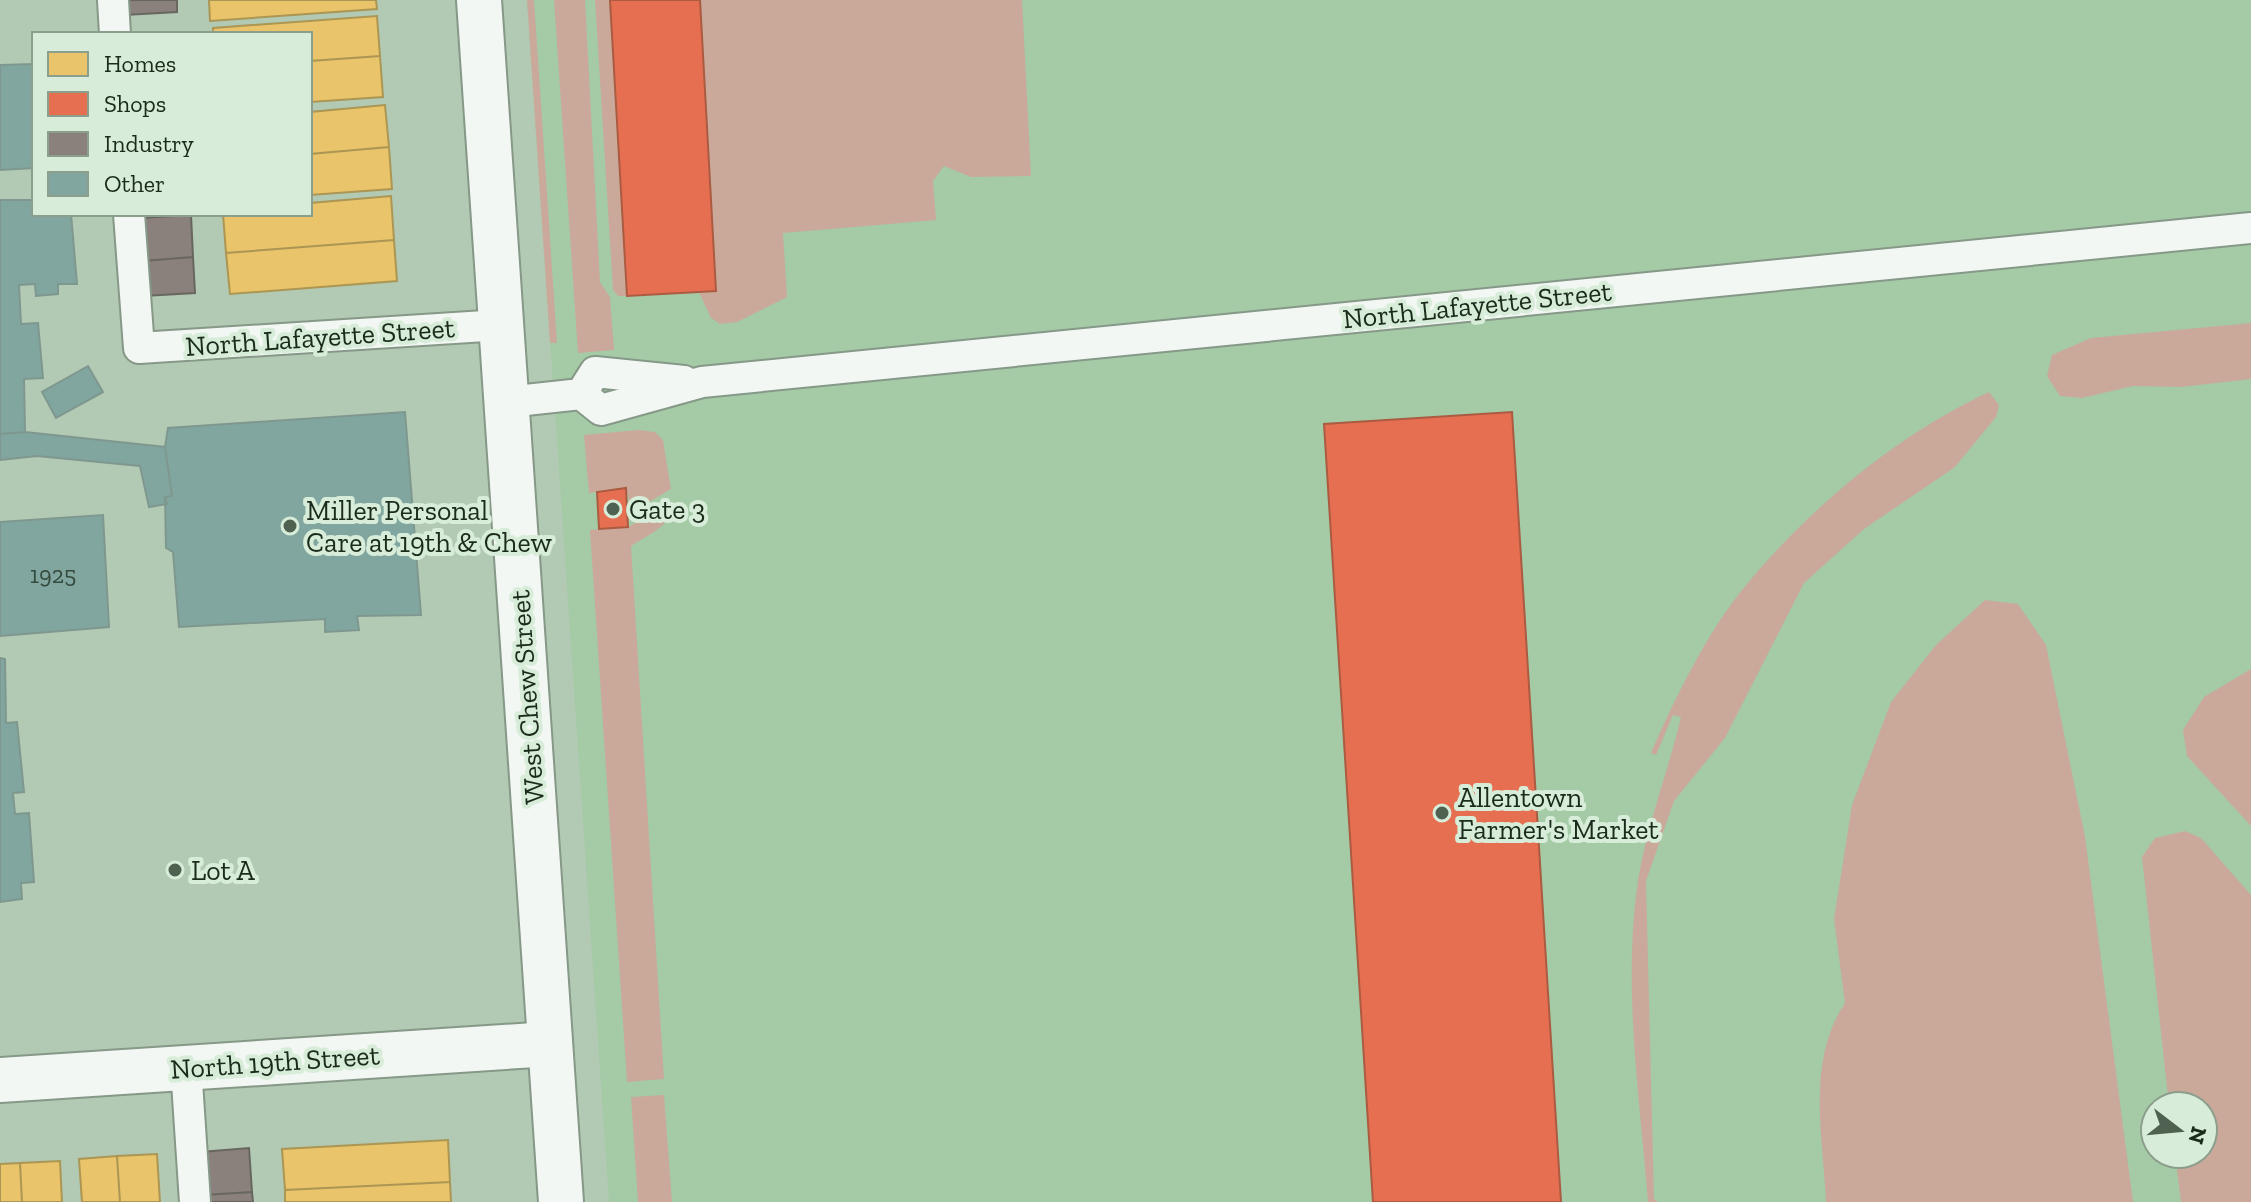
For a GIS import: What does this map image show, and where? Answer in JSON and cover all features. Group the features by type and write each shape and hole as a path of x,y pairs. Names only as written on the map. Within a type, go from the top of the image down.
{"street":[{"name":"West Chew Street","path":"479,0 561,1202"},
{"name":"North 19th Street","path":"0,1080 550,1044"}],"lane":[{"path":"113,0 115,32"},
{"name":"North Lafayette Street","path":"129,216 139,348 501,325"},
{"name":"North Lafayette Street","path":"507,402 581,394 595,372 702,382 2251,228"},
{"path":"186,1067 195,1202"}],"shaded area":[{"path":"527,0 2251,0 2251,1202 609,1202"},
{"path":"527,0 534,0 557,343 550,343"},
{"path":"554,0 585,0 600,282 610,297 614,350 578,353"},
{"path":"595,0 610,0 627,296 618,296 613,290"},
{"path":"700,0 1022,0 1031,176 971,177 944,166 933,181 936,220 783,233 787,297 737,322 720,324 711,318 699,292 716,290"},
{"path":"2251,323 2251,379 2181,387 2133,386 2082,398 2060,396 2047,376 2052,355 2091,338"},
{"path":"1989,392 1999,405 1996,417 1955,467 1864,529 1804,583 1725,738 1674,801 1646,881 1654,1199 1658,1202 1648,1202 1634,1049 1633,934 1644,850 1681,717 1673,715 1656,755 1651,753 1706,643 1733,602 1772,555 1828,500 1889,451 1955,409"},
{"path":"638,430 655,432 663,440 671,489 637,509 630,503 626,488 589,493 584,435"},
{"path":"672,502 672,510 665,523 631,546 664,1079 627,1082 590,530 628,527"},
{"path":"1985,600 2018,604 2046,645 2085,837 2133,1202 1826,1202 1820,1125 1821,1074 1833,1025 1845,1003 1834,919 1852,805 1891,702 1936,645"},
{"path":"2251,669 2251,826 2187,756 2183,730 2204,697"},
{"path":"2185,831 2201,838 2251,895 2251,1202 2181,1202 2177,1170 2219,1170 2219,1090 2167,1090 2142,857 2155,838"},
{"path":"664,1095 672,1202 638,1202 631,1097"}],"building: Homes":[{"path":"209,0 376,0 377,9 210,21"},
{"path":"377,16 380,56 312,61 312,32 213,32 213,28"},
{"path":"380,56 383,97 312,102 312,61"},
{"path":"385,105 389,147 312,154 312,112"},
{"path":"389,147 392,189 312,195 312,154"},
{"path":"391,196 394,240 226,253 223,216 312,216 312,203"},
{"path":"394,240 397,281 230,294 226,253"},
{"path":"448,1140 450,1182 285,1190 282,1149"},
{"path":"157,1154 160,1202 120,1202 117,1156"},
{"path":"117,1156 120,1202 82,1202 79,1159"},
{"path":"60,1161 62,1202 22,1202 20,1163"},
{"path":"20,1163 22,1202 0,1202 0,1164"},
{"path":"450,1182 451,1202 285,1202 285,1190"}],"building: Shops":[{"path":"610,0 700,0 716,291 627,296"},
{"name":"Allentown Farmer's Market","path":"1512,412 1561,1202 1373,1202 1324,424"},
{"name":"Gate 3","path":"626,488 628,527 599,529 597,492"}],"building: Industry":[{"path":"125,0 177,0 177,12 125,15"},
{"path":"191,216 193,257 143,261 140,218"},
{"path":"193,257 195,293 144,296 143,261"},
{"path":"249,1148 252,1192 204,1195 201,1152"},
{"path":"252,1192 253,1202 205,1202 204,1195"}],"building: Other":[{"path":"32,64 32,168 0,170 0,65"},
{"path":"0,200 32,200 32,216 71,216 77,284 58,284 58,294 36,296 35,284 19,285 21,324 38,323 43,378 24,379 25,432 0,434"},
{"path":"88,366 103,392 56,418 42,392"},
{"name":"Miller Personal Care at 19th & Chew","path":"405,412 421,615 357,616 359,630 325,632 325,619 179,627 173,552 166,548 165,497 172,496 165,447 168,428"},
{"path":"25,432 165,447 172,496 165,497 167,504 149,507 140,466 37,456 0,460 0,434"},
{"path":"103,515 109,627 0,636 0,522"},
{"path":"0,658 5,659 6,723 17,722 24,792 13,793 15,814 29,813 34,882 21,883 22,899 0,902"}],"place":[{"name":"Gate 3","path":"613,509"},
{"name":"Miller Personal Care at 19th & Chew","path":"290,526"},
{"name":"Allentown Farmer's Market","path":"1442,813"},
{"name":"Lot A","path":"175,870"}]}
